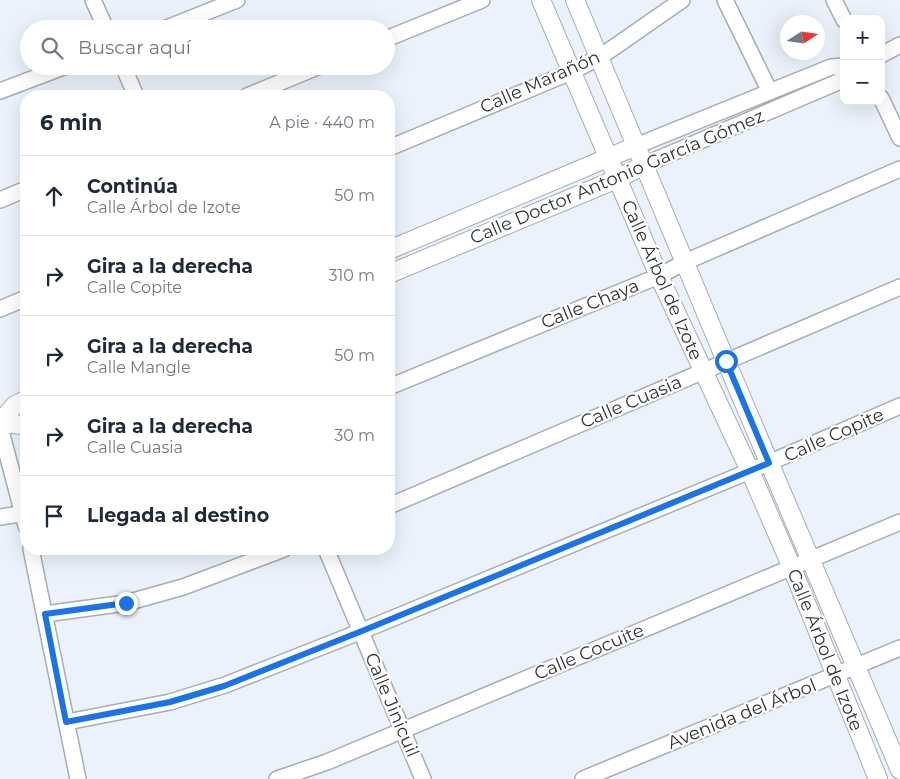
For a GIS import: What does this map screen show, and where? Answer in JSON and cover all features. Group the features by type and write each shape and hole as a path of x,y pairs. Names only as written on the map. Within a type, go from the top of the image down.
{"street":[{"path":"93,0 102,20"},
{"path":"187,20 238,0"},
{"path":"395,35 482,0"},
{"name":"Calle Árbol de Izote","path":"541,0 659,276 750,471 880,779"},
{"name":"Calle Árbol de Izote","path":"576,0 726,361 900,771"},
{"name":"Calle Marañón","path":"395,145 571,72 600,56 682,0"},
{"path":"725,0 770,92"},
{"path":"834,0 842,15"},
{"path":"885,53 900,45"},
{"name":"Calle Doctor Antonio García Gómez","path":"395,247 608,157 832,67 840,66"},
{"path":"0,91 42,75"},
{"path":"127,75 133,90"},
{"path":"262,90 298,75"},
{"name":"Calle Doctor Antonio García Gómez","path":"395,271 618,178 644,164 840,81"},
{"path":"884,105 900,138"},
{"name":"Calle Chaya","path":"395,385 659,276 685,262 900,170"},
{"path":"0,200 20,192"},
{"name":"Calle Cuasia","path":"395,503 900,287"},
{"path":"0,309 20,301"},
{"path":"20,402 14,405 0,422 20,426"},
{"name":"Calle Copite","path":"66,722 170,702 224,686 750,471 900,406"},
{"path":"0,427 20,499"},
{"path":"0,518 20,517"},
{"name":"Calle Cocuite","path":"277,779 327,762 900,522"},
{"path":"32,555 78,779"},
{"path":"45,614 126,603 183,587 268,555"},
{"name":"Calle Jinicuil","path":"329,555 423,779"},
{"name":"Avenida del Árbol","path":"583,779 900,648"},
{"path":"880,779 900,771"}],"route":[{"path":"126,603 45,614 66,722 170,702 224,686 769,463 726,361"}]}
